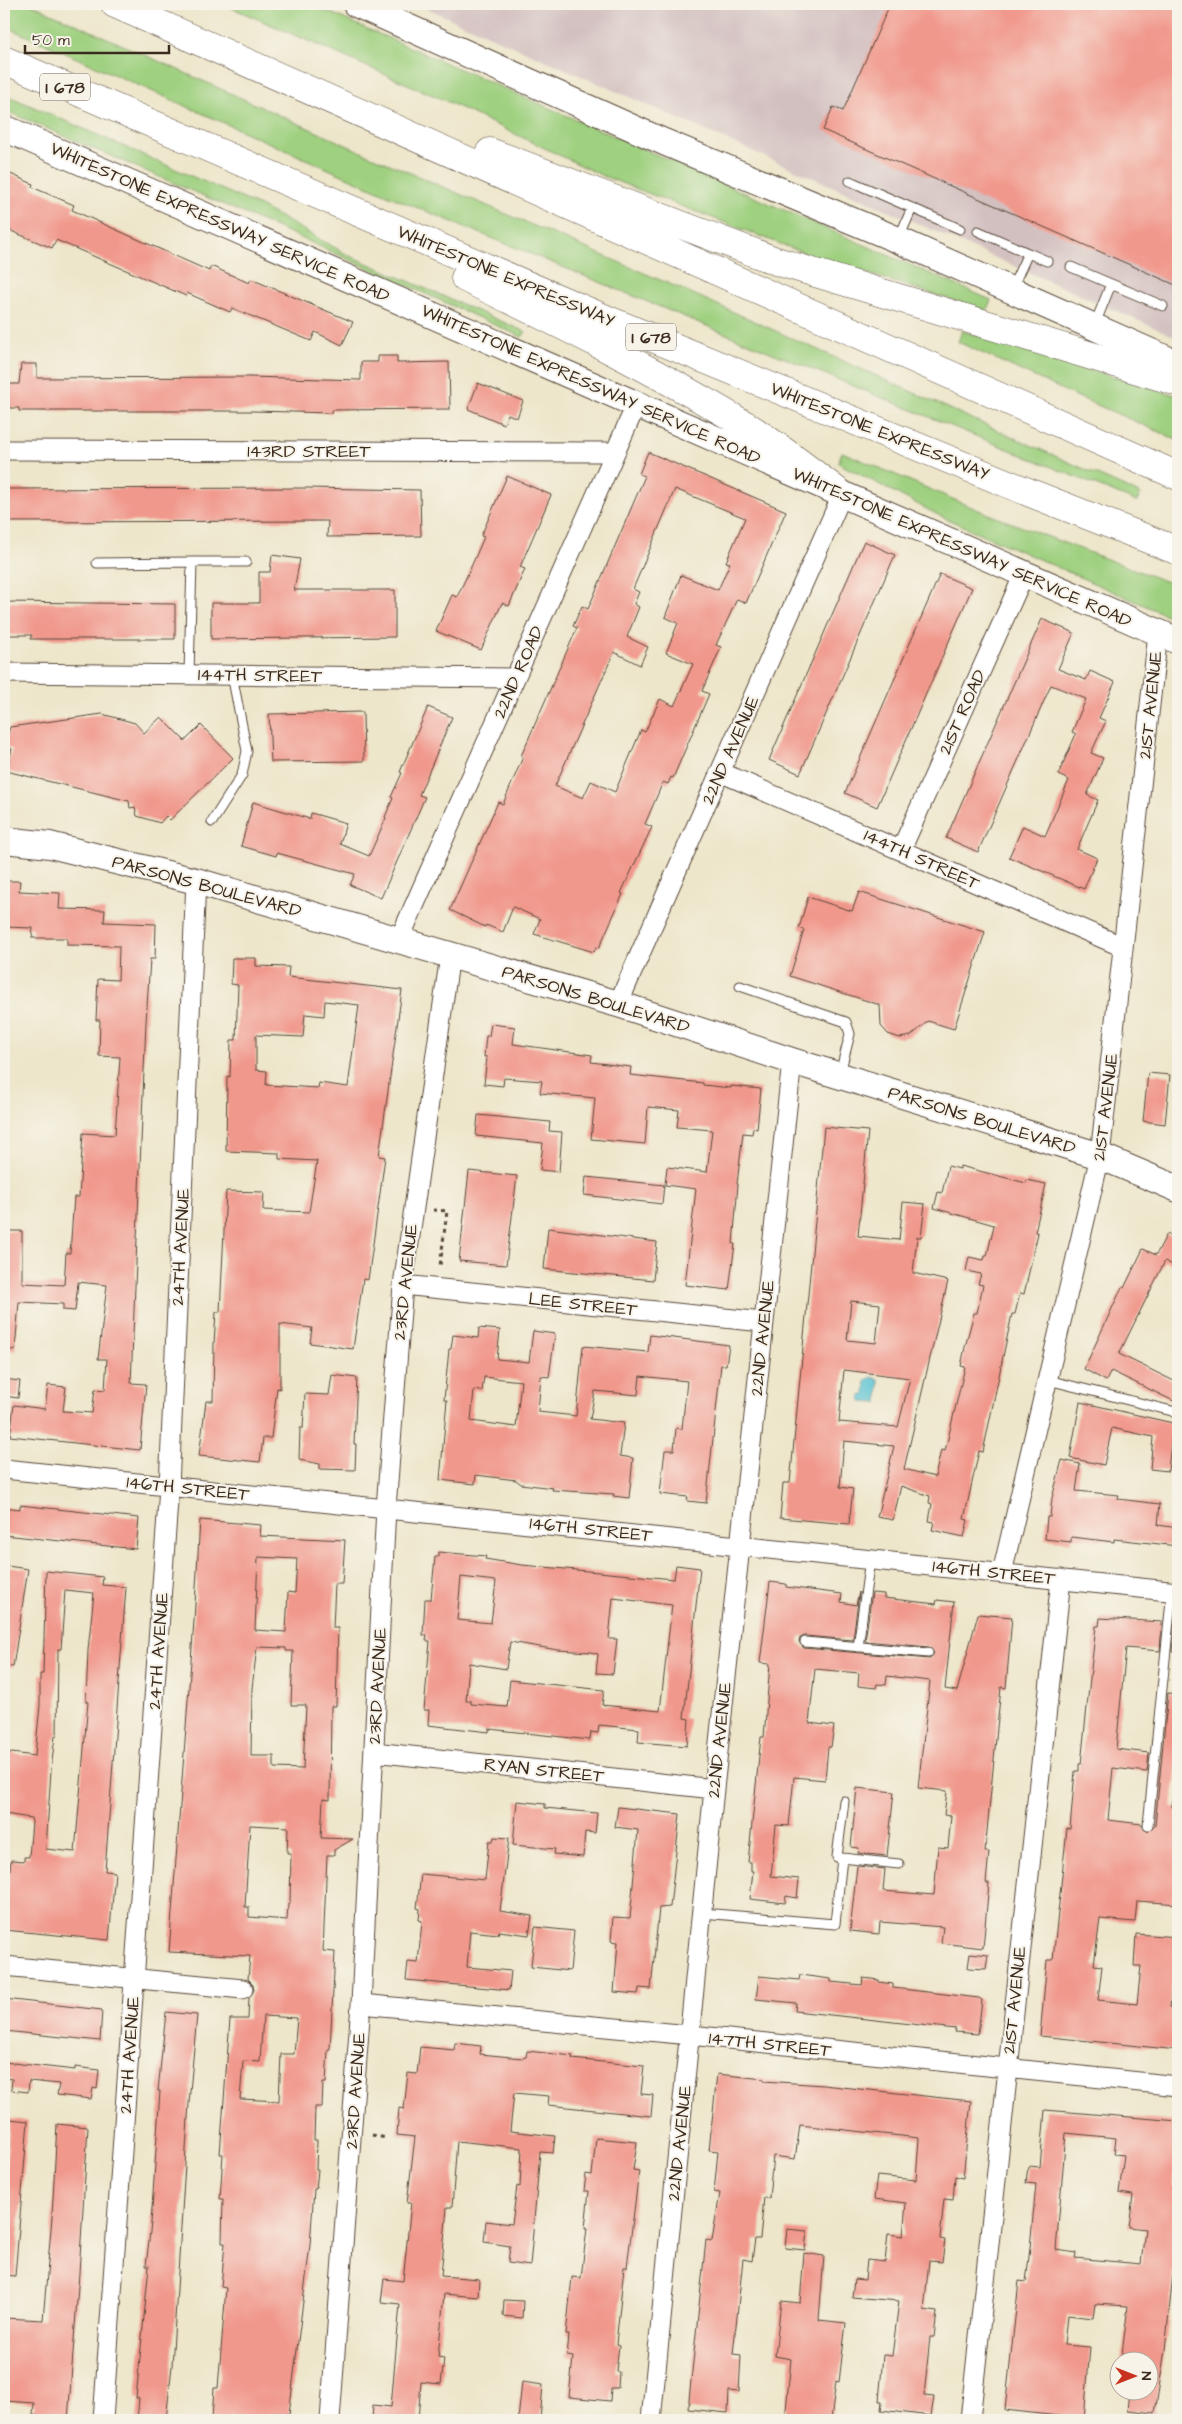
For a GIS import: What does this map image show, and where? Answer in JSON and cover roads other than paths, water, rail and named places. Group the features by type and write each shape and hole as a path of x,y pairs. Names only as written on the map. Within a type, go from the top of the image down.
{"highway":[{"path":"115,4 1178,476"},
{"path":"162,25 750,252 852,285 1178,382"},
{"name":"WHITESTONE EXPRESSWAY","path":"4,60 611,321 1033,494 1178,551"},
{"path":"126,114 609,348 747,426 842,495"}],"main road":[{"path":"356,4 664,142 898,240 1178,364"},
{"name":"WHITESTONE EXPRESSWAY SERVICE ROAD","path":"4,128 1168,637"},
{"name":"PARSONS BOULEVARD","path":"4,840 50,845 196,881 618,1004 792,1061 1100,1156 1178,1190"}],"street":[{"name":"22ND ROAD","path":"399,940 637,404"},
{"name":"143RD STREET","path":"4,450 615,452"},
{"name":"22ND AVENUE","path":"618,1004 842,495"},
{"name":"21ST ROAD","path":"901,850 1024,574"},
{"name":"21ST AVENUE","path":"1002,1573 1100,1156 1123,947 1168,637"},
{"name":"144TH STREET","path":"4,673 515,678"},
{"name":"144TH STREET","path":"720,772 1123,947"},
{"name":"24TH AVENUE","path":"103,2420 169,1487 196,881"},
{"name":"23RD AVENUE","path":"330,2420 361,2004 386,1508 403,1285 450,955"},
{"name":"22ND AVENUE","path":"651,2420 714,1789 792,1061"},
{"name":"LEE STREET","path":"403,1285 763,1322"},
{"name":"146TH STREET","path":"4,1470 1175,1591"},
{"name":"21ST AVENUE","path":"970,2420 1061,1579"},
{"name":"RYAN STREET","path":"374,1752 714,1789"},
{"path":"4,1966 243,1989"},
{"name":"147TH STREET","path":"361,2004 690,2035 1178,2086"}],"lane":[{"path":"850,181 960,228"},
{"path":"898,240 912,208"},
{"path":"978,231 1047,261"},
{"path":"1011,290 1028,253"},
{"path":"1071,268 1163,306"},
{"path":"1094,327 1111,284"},
{"path":"189,674 192,562"},
{"path":"97,563 246,562"},
{"path":"212,822 242,775 247,751 232,675"},
{"path":"740,986 846,1022 850,1034 840,1076"},
{"path":"1048,1380 1172,1411 1178,1415"},
{"path":"858,1647 870,1559"},
{"path":"1148,1825 1175,1591"},
{"path":"805,1642 928,1653"},
{"path":"844,1800 837,1858 899,1864"},
{"path":"702,1913 835,1924 842,1858"}],"water":[{"path":"873,1377 879,1381 878,1403 861,1402 861,1395 865,1395 866,1380"}]}
